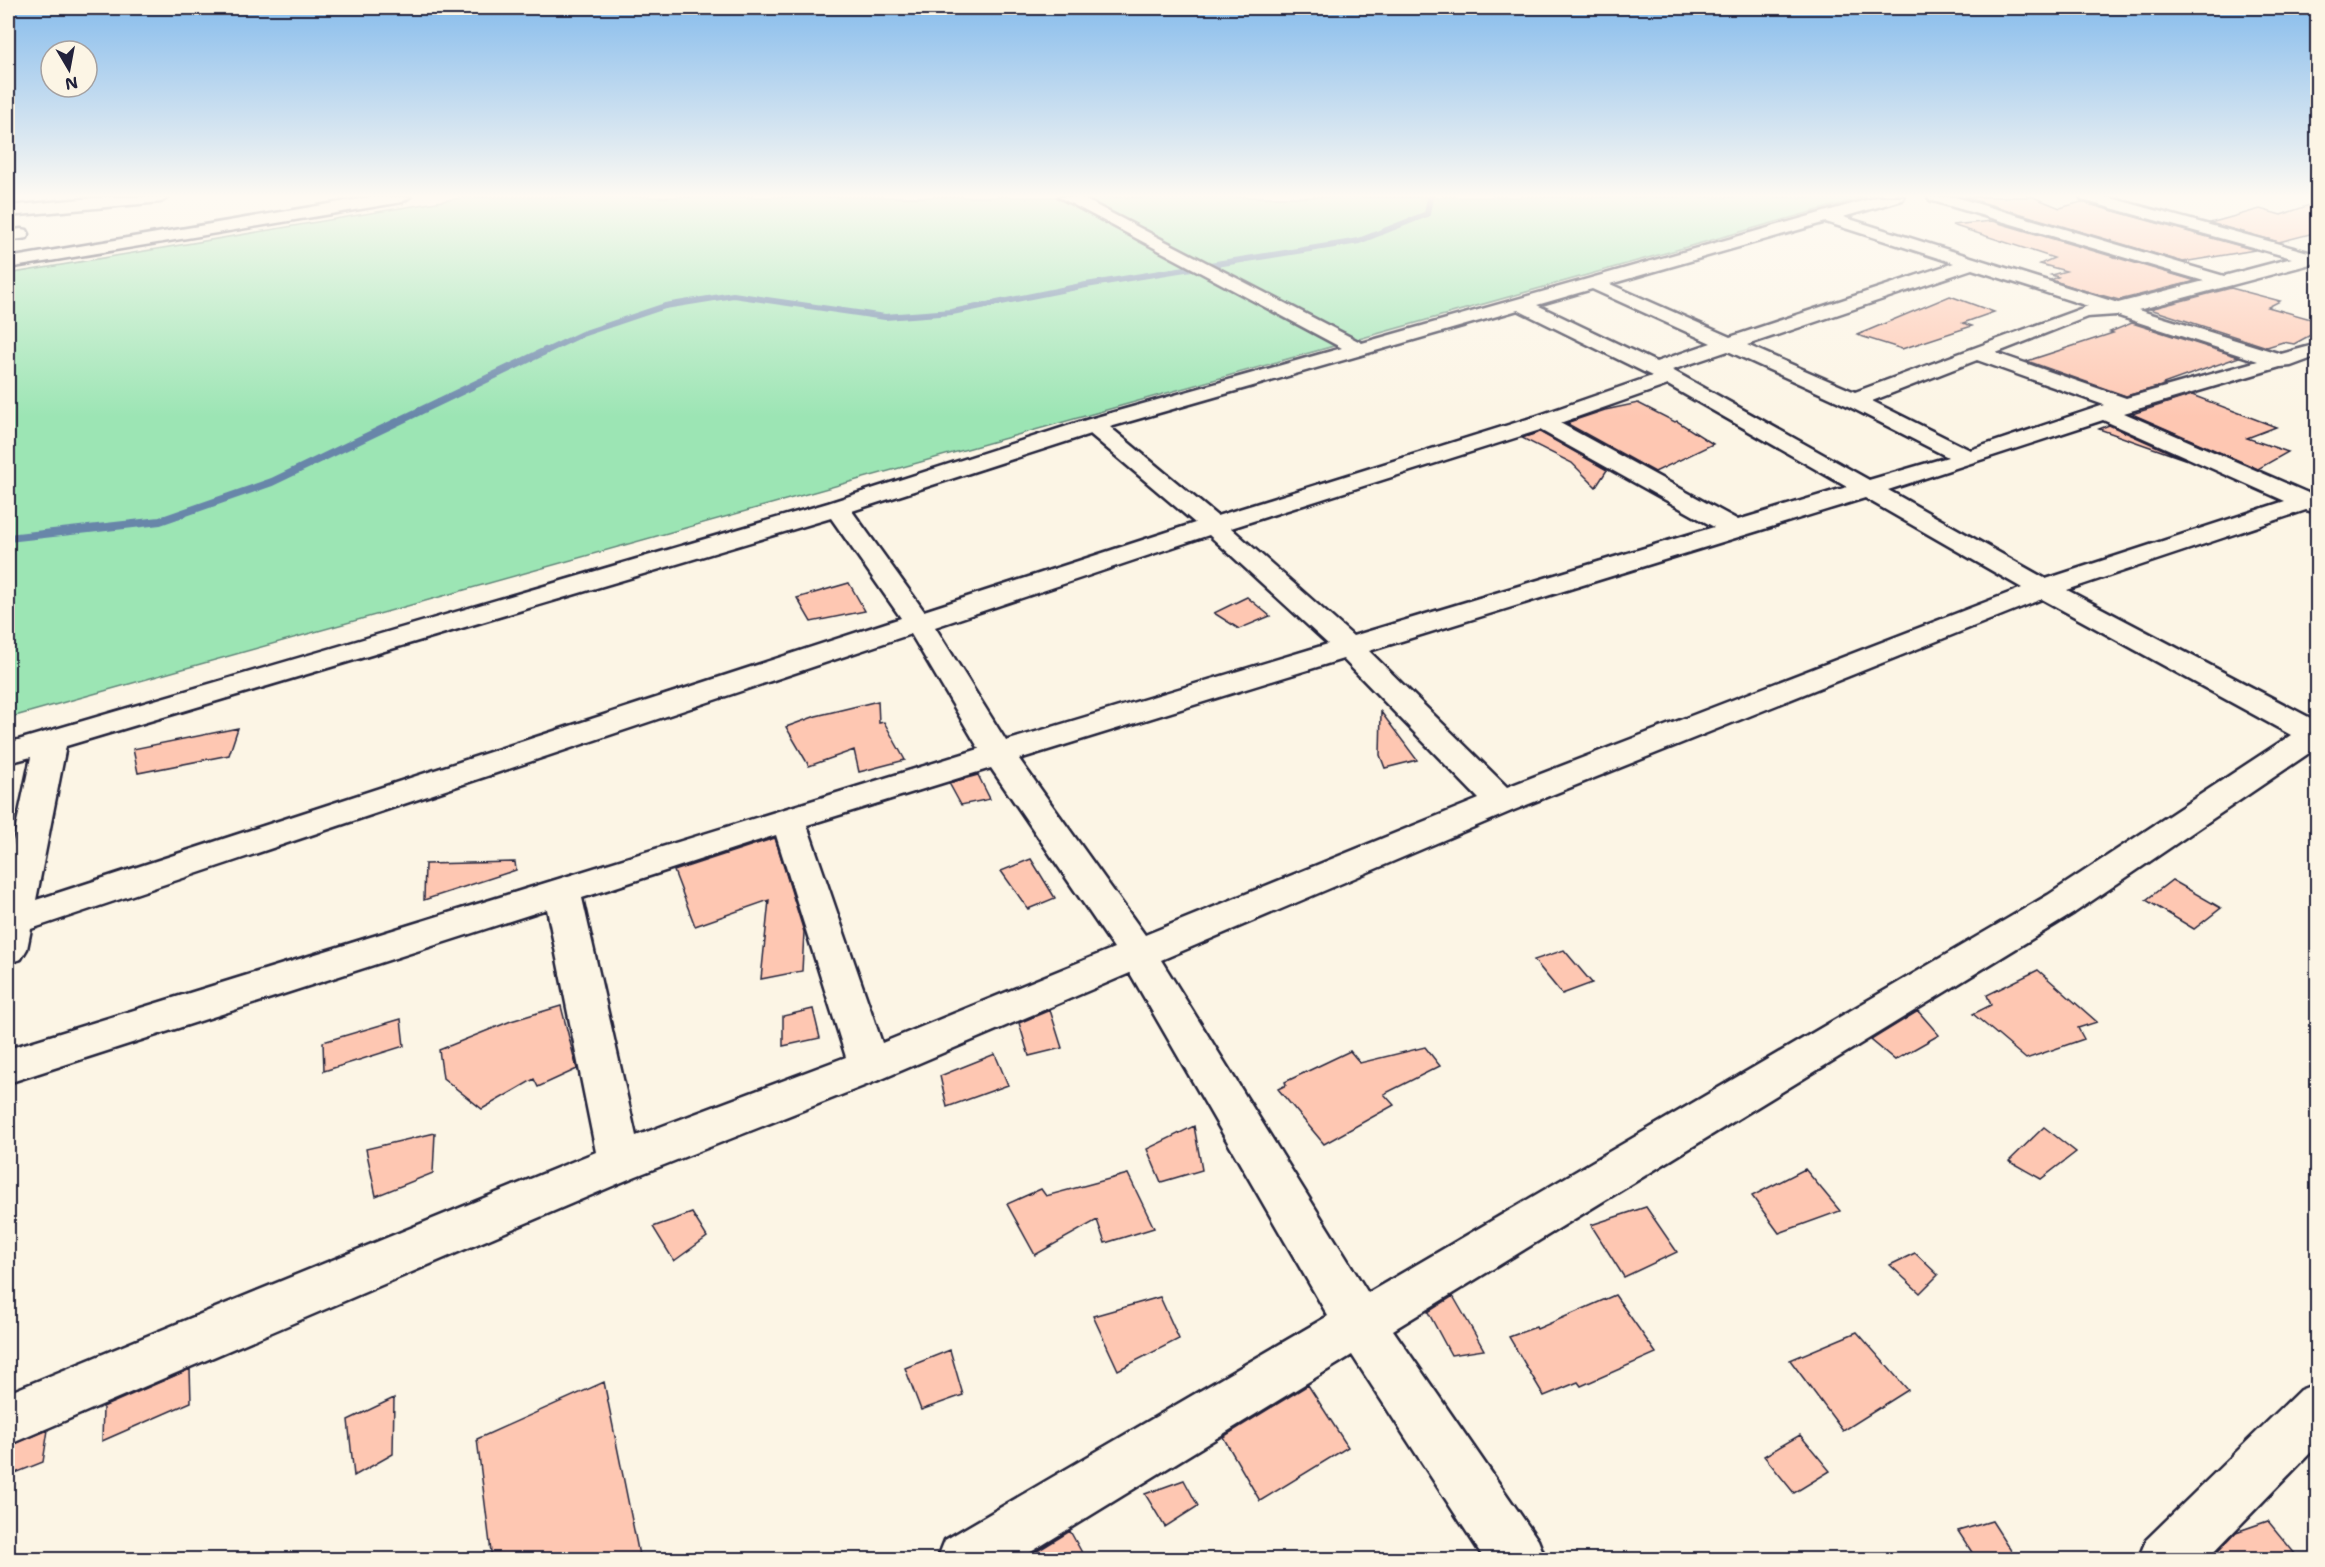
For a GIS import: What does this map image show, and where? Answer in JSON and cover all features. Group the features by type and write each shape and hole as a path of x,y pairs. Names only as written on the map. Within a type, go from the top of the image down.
{"street":[{"path":"1209,270 1359,349"},
{"path":"8,753 837,508 1094,425 1641,270"},
{"path":"10,931 918,622 1213,525 1542,422 1730,343 1950,270"},
{"path":"1995,270 2318,373"},
{"path":"2184,270 2224,282"},
{"path":"1854,400 2084,312 2119,309 2271,270"},
{"path":"1593,284 1854,400 1968,458"},
{"path":"965,1560 2061,904 2316,734 2044,589 1663,373 1521,304"},
{"path":"8,1066 788,819 1866,487 1968,458 2115,409 2318,350"},
{"path":"1977,353 2115,409 2314,502"},
{"path":"1542,422 1734,528"},
{"path":"1094,425 1213,525 1347,646 1502,802"},
{"path":"8,1419 620,1162 869,1066 1502,802 2044,589 2314,502"},
{"path":"837,508 918,622 998,754 1138,954 1359,1323 1518,1560"},
{"path":"10,931 51,740"},
{"path":"788,819 869,1066"},
{"path":"562,891 620,1162"},
{"path":"2166,1560 2318,1408"}],"green space":[{"path":"31,270 1604,270 8,718 8,274"}],"building":[{"path":"2063,270 2159,270 2196,281 2119,300 2051,280 2058,277 2051,275 2066,271"},
{"path":"2231,288 2280,301 2268,307 2318,321 2318,331 2294,344 2283,342 2267,347 2150,309"},
{"path":"1950,296 1994,312 1963,323 1972,326 1902,349 1857,335"},
{"path":"2132,323 2239,357 2163,384 2165,385 2126,396 2027,361 2113,333 2110,332"},
{"path":"2192,395 2276,427 2247,438 2288,452 2258,469 2132,414"},
{"path":"1638,403 1677,421 1713,444 1655,472 1566,423 1605,410"},
{"path":"2109,425 2187,460 2099,429"},
{"path":"1540,432 1607,470 1596,487 1572,463 1522,438"},
{"path":"849,583 865,611 811,622 797,598"},
{"path":"1247,597 1270,616 1239,629 1214,613"},
{"path":"878,701 879,723 884,722 905,760 859,772 854,750 809,766 786,727 816,716"},
{"path":"1381,712 1417,760 1385,768 1380,755"},
{"path":"238,728 229,755 138,773 133,749"},
{"path":"978,775 990,799 961,805 949,783"},
{"path":"775,838 804,932 802,971 761,979 769,900 695,926 674,871"},
{"path":"1031,859 1055,898 1028,909 1001,871"},
{"path":"515,862 516,870 424,900 425,864"},
{"path":"2172,880 2221,908 2194,929 2146,900"},
{"path":"1564,950 1592,983 1562,994 1534,960"},
{"path":"2038,970 2097,1022 2078,1028 2084,1039 2026,1059 1973,1014 1991,1005 1987,995"},
{"path":"561,1006 577,1069 538,1087 534,1079 482,1109 443,1078 439,1050 511,1021"},
{"path":"813,1009 820,1038 783,1046 783,1016"},
{"path":"1050,1010 1062,1048 1029,1056 1019,1023"},
{"path":"1918,1011 1939,1035 1895,1060 1871,1040"},
{"path":"401,1019 404,1046 324,1071 323,1042"},
{"path":"1425,1047 1440,1066 1384,1094 1394,1105 1324,1144 1278,1089 1286,1085 1285,1082 1350,1051 1360,1063"},
{"path":"995,1054 1008,1085 947,1107 940,1076"},
{"path":"1194,1126 1202,1170 1161,1182 1147,1149"},
{"path":"2044,1127 2076,1152 2041,1179 2009,1161"},
{"path":"435,1133 433,1173 376,1196 366,1149"},
{"path":"1805,1169 1840,1211 1779,1233 1752,1196"},
{"path":"1128,1174 1154,1228 1105,1243 1097,1220 1035,1255 1007,1204 1041,1189 1046,1196"},
{"path":"1646,1207 1677,1252 1624,1277 1591,1225"},
{"path":"692,1213 707,1237 674,1261 653,1227"},
{"path":"1915,1253 1938,1275 1920,1293 1890,1265"},
{"path":"1615,1295 1656,1353 1581,1386 1578,1382 1544,1396 1509,1337 1536,1327 1537,1329"},
{"path":"1453,1296 1484,1350 1451,1355 1428,1312"},
{"path":"1160,1297 1179,1339 1118,1370 1093,1316"},
{"path":"1857,1332 1908,1390 1843,1431 1790,1360"},
{"path":"950,1350 963,1395 921,1410 905,1368"},
{"path":"190,1369 191,1402 102,1441 103,1407"},
{"path":"604,1382 640,1560 492,1560 477,1439"},
{"path":"1308,1385 1348,1447 1260,1501 1223,1437"},
{"path":"394,1398 393,1454 354,1476 348,1420"},
{"path":"48,1430 43,1462 8,1476 8,1447"},
{"path":"1800,1435 1830,1471 1794,1493 1764,1456"},
{"path":"1184,1480 1198,1506 1165,1527 1145,1494"},
{"path":"1992,1521 2017,1560 1977,1560 1958,1531"},
{"path":"2268,1521 2300,1560 2210,1560 2236,1532"},
{"path":"1070,1531 1086,1560 1033,1560 1031,1555"}],"waterway":[{"path":"542,353 582,334 665,306 733,295 885,317 952,312 1086,285 1178,270"},
{"path":"8,538 160,521 272,482 545,351"}]}
